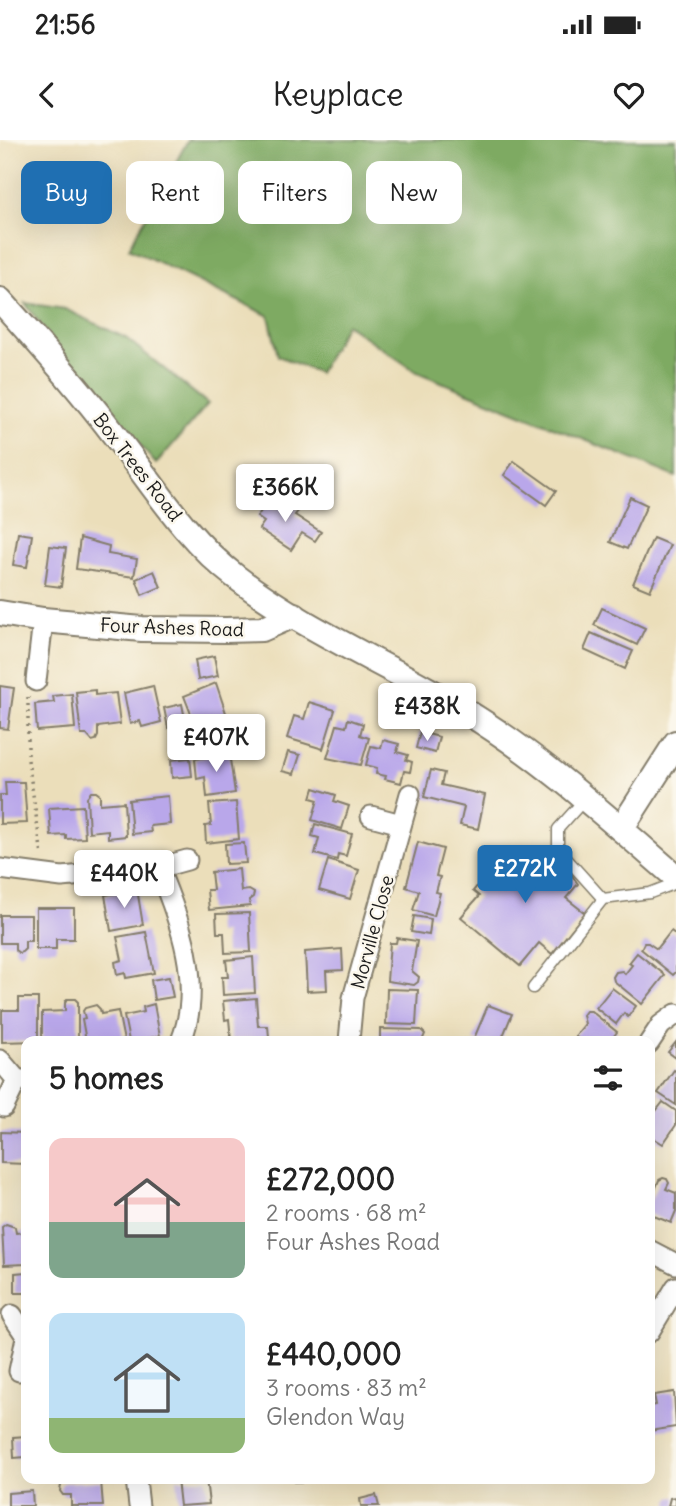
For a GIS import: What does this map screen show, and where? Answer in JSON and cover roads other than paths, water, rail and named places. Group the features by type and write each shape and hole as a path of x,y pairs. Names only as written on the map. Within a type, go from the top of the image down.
{"street":[{"name":"Box Trees Road","path":"0,300 113,432 184,528 236,577 294,615"},
{"name":"Four Ashes Road","path":"0,613 43,620 142,629 226,630 262,629 294,615"},
{"path":"294,615 465,710 514,743 676,877"},
{"path":"36,681 43,620"},
{"path":"621,830 676,743"},
{"name":"Morville Close","path":"350,1036 354,998 410,794"},
{"path":"370,816 401,824"},
{"path":"1,871 62,877 158,868 187,860"},
{"path":"158,868 175,908 191,977 182,1036"},
{"path":"654,1036 661,1025 676,1014"},
{"path":"0,1060 21,1079"},
{"path":"4,1107 21,1082"},
{"path":"655,1253 676,1264"},
{"path":"655,1322 676,1287"},
{"path":"12,1315 21,1329"},
{"path":"19,1371 21,1361"},
{"path":"137,1484 139,1506"}],"lane":[{"path":"584,799 558,829 558,849 603,899"},
{"path":"533,988 603,899 650,893 676,883"}]}
